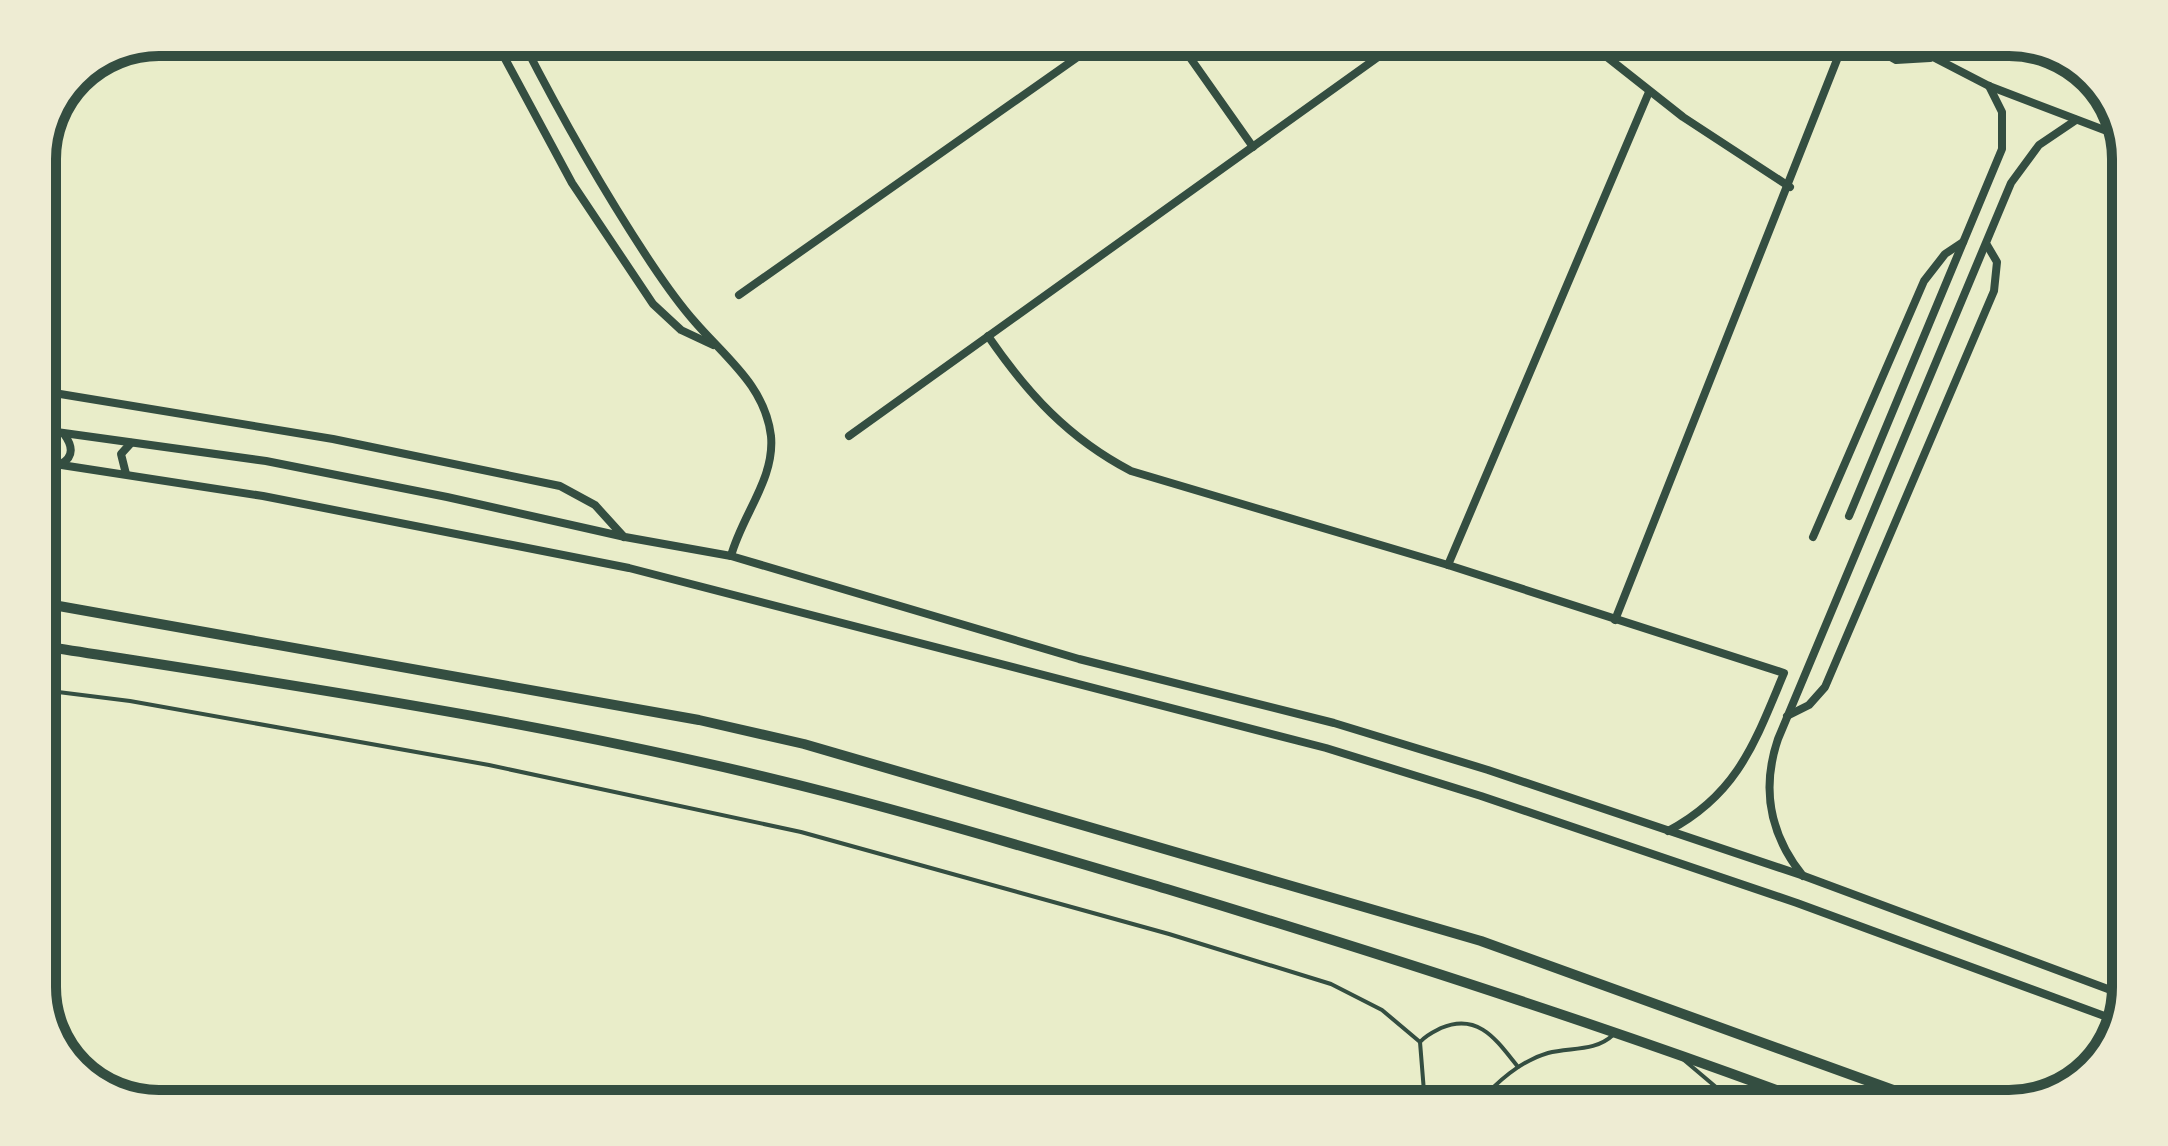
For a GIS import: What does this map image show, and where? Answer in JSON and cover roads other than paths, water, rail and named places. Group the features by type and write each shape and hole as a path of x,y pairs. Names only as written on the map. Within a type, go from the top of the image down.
{"street":[{"path":"504,56 572,183 653,304 681,330 715,346"},
{"path":"531,56 593,170 650,261 715,346 757,391 767,414 771,440 769,465 761,490 746,511 731,556"},
{"path":"739,295 1079,56"},
{"path":"1189,56 1253,147"},
{"path":"849,436 1380,56"},
{"path":"1605,56 1649,92 1790,187"},
{"path":"1615,620 1790,187 1839,56"},
{"path":"1889,56 1896,60 1930,58"},
{"path":"1927,56 1989,86 2108,132"},
{"path":"1849,516 2002,149 2002,112 1989,86"},
{"path":"1448,565 1649,92"},
{"path":"1804,876 1779,838 1769,793 1772,756 2018,169 2039,145 2076,120"},
{"path":"1813,537 1924,281 1945,254 1964,242"},
{"path":"1787,716 1809,705 1825,687 1994,291 1997,262 1987,245"},
{"path":"988,336 1021,384 1053,418 1090,447 1131,471 1448,565 1784,673 1751,751 1735,776 1701,811 1668,831"},
{"path":"56,393 333,439 560,486 595,505 625,537"},
{"path":"56,433 266,461 625,537 731,556 1079,659 1334,723 1488,770 1804,876 2112,990"},
{"path":"61,465 67,461 72,447 64,434"},
{"path":"126,474 121,454 131,443"},
{"path":"56,464 263,496 629,568 1326,748 1481,796 1754,888 2108,1017"},
{"path":"56,605 699,720 804,744 1481,941 1893,1090"},
{"path":"56,648 443,709 827,792 1291,926 1617,1031 1777,1090"}],"lane":[{"path":"56,692 130,701 489,765 801,832 1169,934 1331,984 1382,1010 1420,1042 1424,1090"},
{"path":"1420,1042 1448,1026 1475,1025 1488,1031 1518,1067"},
{"path":"1493,1090 1518,1067 1544,1054 1603,1044 1617,1031"},
{"path":"1673,1051 1719,1090"}]}
